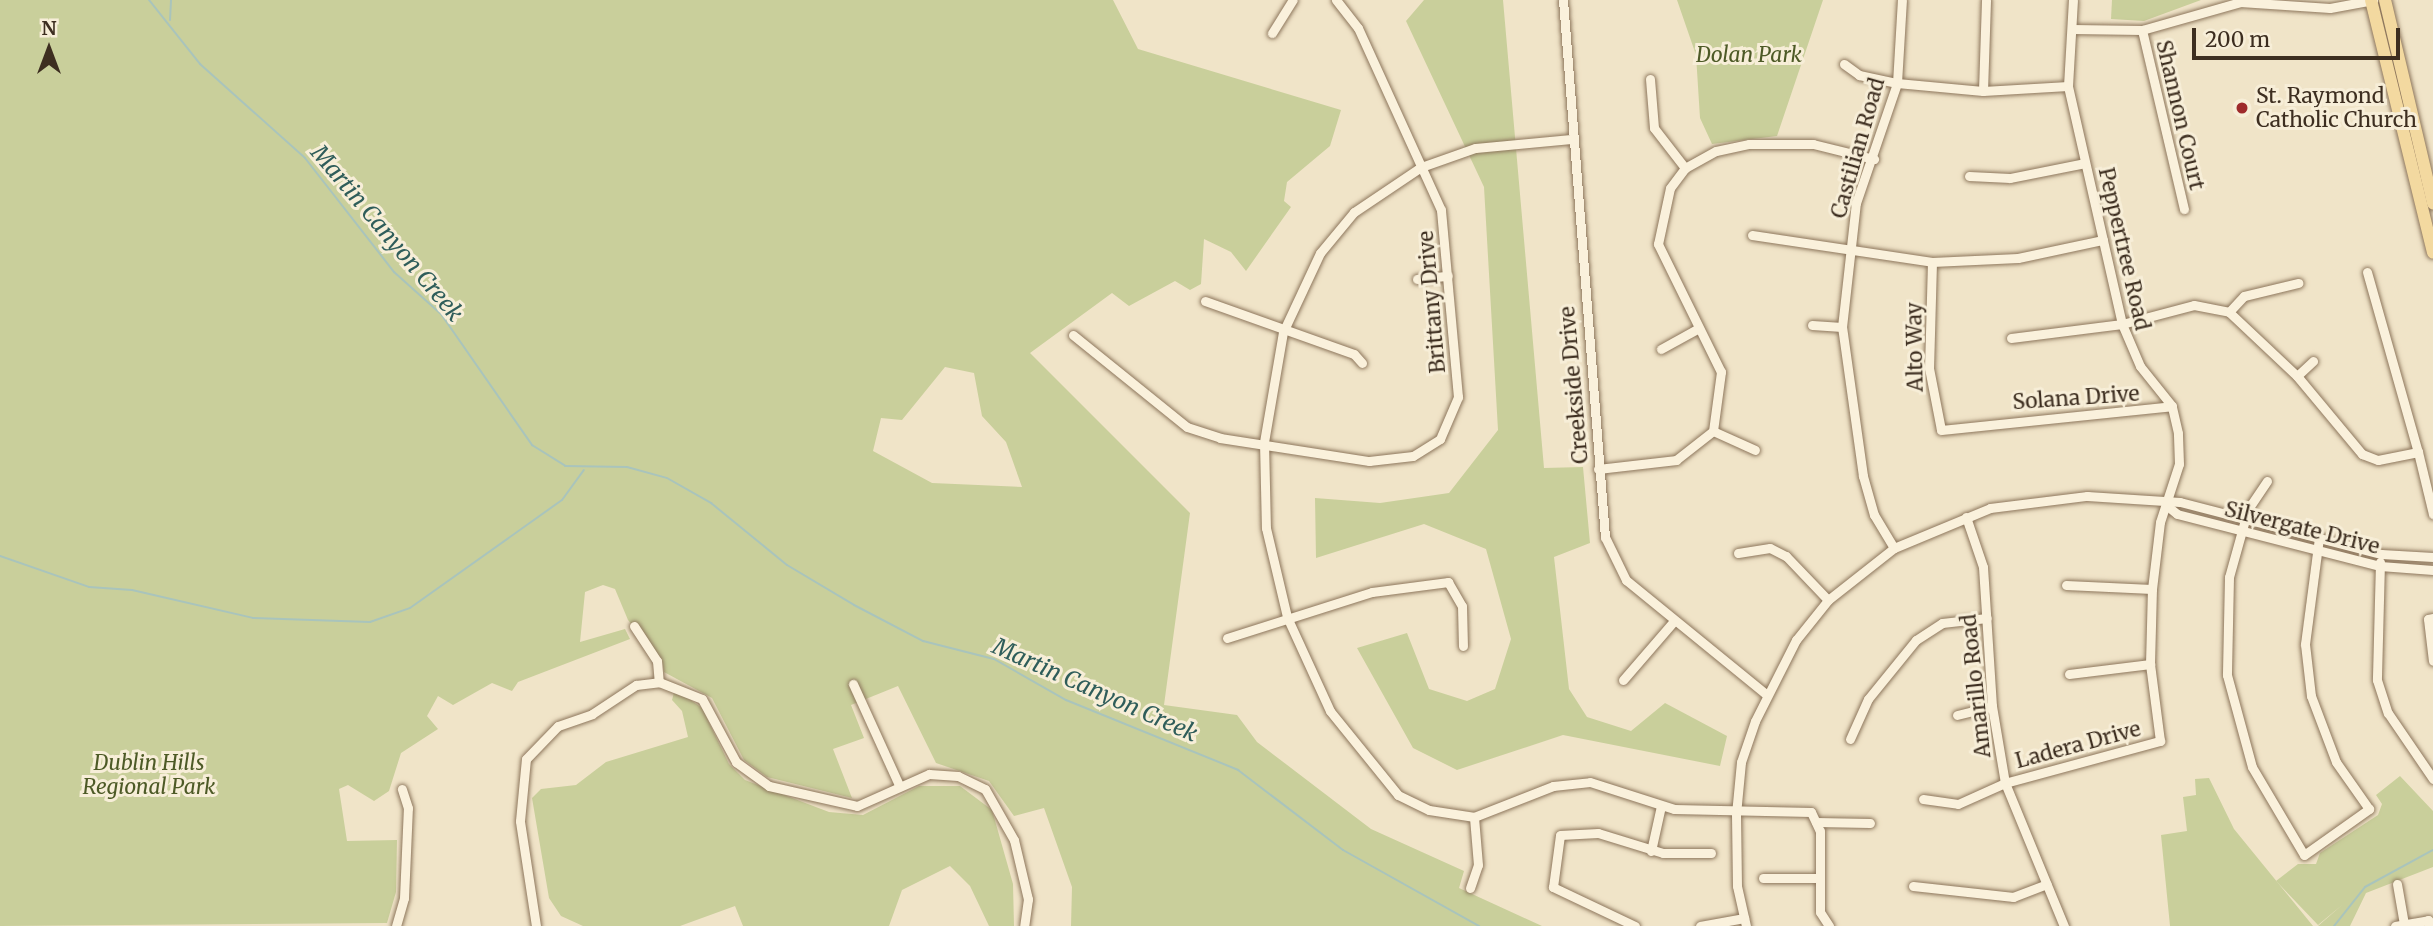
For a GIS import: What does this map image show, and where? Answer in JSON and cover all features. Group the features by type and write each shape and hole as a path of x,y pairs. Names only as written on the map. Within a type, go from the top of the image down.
{"main road":[{"path":"2372,0 2433,253"},
{"path":"2385,0 2433,203"}],"street":[{"path":"1272,33 1293,0"},
{"name":"Brittany Drive","path":"1073,335 1187,427 1220,438 1264,442 1369,461 1413,456 1440,439 1458,397 1441,210 1358,28 1336,0"},
{"name":"Creekside Drive","path":"1563,0 1571,139 1605,537 1626,580 1673,622 1767,695"},
{"name":"Castilian Road","path":"1894,548 1874,515 1863,476 1842,327 1856,203 1874,159 1898,83 1902,0"},
{"path":"1983,91 1986,0"},
{"name":"Peppertree Road","path":"2073,0 2068,86 2122,324 2140,366 2172,406"},
{"path":"2072,29 2142,30 2231,3 2330,8 2372,0"},
{"name":"Shannon Court","path":"2142,30 2184,209"},
{"path":"1844,64 1860,75 1898,83 1983,91 2068,86"},
{"path":"1650,79 1654,128 1685,168"},
{"path":"1571,139 1475,148 1421,167 1375,194 1336,231 1306,277 1283,332 1264,442 1266,528 1287,617 1330,711 1382,781 1429,810 1474,817 1571,783 1611,785 1661,806 1736,814 1773,807 1811,812 1816,822 1820,912 1829,926"},
{"path":"1598,469 1676,460 1713,431 1721,372 1658,244 1670,188 1685,168 1716,151 1749,145 1813,145 1874,159"},
{"path":"1969,176 2010,178 2085,163"},
{"path":"1752,235 1932,262 2018,258 2103,240"},
{"name":"Alto Way","path":"1932,262 1929,368 1939,434"},
{"path":"2367,272 2433,514"},
{"path":"1417,279 1448,276"},
{"path":"2229,312 2244,296 2298,283"},
{"path":"1205,301 1231,314 1354,354 1362,363"},
{"path":"2011,338 2122,324 2194,306 2229,312 2297,376 2362,454 2378,460 2418,452"},
{"path":"1812,325 1842,327"},
{"path":"1661,349 1699,328"},
{"path":"2297,376 2313,360"},
{"path":"2069,674 2150,664 2152,589 2166,505 2179,464 2172,406"},
{"name":"Solana Drive","path":"1939,434 2172,406"},
{"path":"1713,431 1755,450"},
{"path":"2267,481 2245,519 2226,596 2232,705 2252,767 2304,855 2370,808 2336,762 2311,696 2305,644 2319,538"},
{"name":"Silvergate Drive","path":"1745,922 1736,814 1741,762 1767,695 1796,640 1828,600 1894,548 1966,517 2064,496 2166,505 2180,502 2381,554 2433,557"},
{"name":"Silvergate Drive","path":"2166,505 2177,514 2316,551 2379,566 2433,570"},
{"name":"Amarillo Road","path":"1966,517 1983,567 1992,706 2005,783 2064,926"},
{"path":"1738,553 1770,548 1786,556 1828,600"},
{"path":"2381,554 2377,680 2388,713 2433,779"},
{"path":"1227,638 1372,592 1448,582 1462,606 1463,646"},
{"path":"2066,585 2152,589"},
{"path":"1850,739 1868,698 1916,640 1942,623 1987,618"},
{"path":"2433,618 2428,619 2433,661"},
{"path":"1623,680 1673,622"},
{"path":"634,626 657,661 659,682"},
{"name":"Ladera Drive","path":"1923,799 1958,804 2005,783 2160,741 2150,664"},
{"path":"536,926 520,821 526,759 558,726 593,714 636,685 659,682 702,699 736,762 759,782 857,806 900,785 949,774 976,783 995,800 1014,840 1028,899 1024,926"},
{"path":"853,684 900,785"},
{"path":"1956,715 1992,706"},
{"path":"396,926 404,898 408,808 402,789"},
{"path":"1651,851 1661,806"},
{"path":"1470,888 1478,865 1474,817"},
{"path":"1816,822 1870,823"},
{"path":"1634,926 1553,887 1554,862 1564,832 1598,833 1651,851 1711,853"},
{"path":"1763,878 1820,878"},
{"path":"1913,886 2013,897 2047,884"},
{"path":"2398,884 2399,925 2428,920 2429,926"},
{"path":"1700,926 1745,922"}],"green space":[{"name":"Dublin Hills Regional Park","path":"0,0 1113,0 1138,49 1341,110 1330,146 1287,182 1284,201 1291,207 1246,271 1231,252 1204,239 1201,284 1190,290 1175,281 1129,306 1112,293 1030,353 1190,513 1164,705 1237,715 1257,742 1371,829 1464,871 1459,888 1542,926 1071,926 1072,887 1044,808 1014,816 989,781 936,763 898,686 851,705 864,738 833,749 852,798 767,777 744,760 712,698 664,672 662,660 628,620 615,589 603,585 585,592 580,642 625,629 630,639 518,682 512,691 492,683 453,705 438,696 427,716 438,729 401,753 389,791 374,801 348,785 339,789 347,841 397,840 396,892 387,923 0,926","holes":["945,367 974,373 982,416 1006,442 1022,487 932,483 873,451 881,418 902,420"]},
{"path":"1424,0 1503,0 1544,468 1583,467 1590,543 1554,557 1569,689 1587,717 1631,731 1665,703 1727,736 1720,766 1563,735 1457,770 1413,748 1357,648 1407,633 1429,689 1467,701 1495,689 1511,639 1486,549 1424,524 1316,558 1315,498 1380,503 1449,493 1498,430 1484,187 1406,21"},
{"name":"Dolan Park","path":"1677,0 1823,0 1777,136 1712,144 1700,118 1696,55"},
{"path":"2112,0 2201,0 2144,21 2111,19"},
{"path":"675,689 702,708 729,764 745,780 829,812 863,815 919,786 960,786 992,810 1013,884 1014,926 989,926 970,886 950,866 902,890 889,926 743,926 735,906 680,926 583,926 561,916 549,898 532,798 541,789 576,785 606,762 688,737 682,711 672,700"},
{"path":"2400,776 2433,811 2433,867 2366,893 2350,926 2318,926 2342,905 2318,925 2276,881 2298,864 2316,864 2320,853 2378,815 2382,804 2376,795"},
{"path":"2209,778 2234,829 2313,926 2170,926 2161,835 2187,831 2183,797 2196,795 2195,779"}],"waterway":[{"name":"Martin Canyon Creek","path":"149,0 200,64 305,158 394,272 441,314 532,445 565,466 627,467 667,478 711,503 787,565 854,605 923,641 994,659 1066,700 1238,770 1343,850 1479,926"},
{"name":"Martin Canyon Creek","path":"170,20 171,0"},
{"path":"0,556 89,587 132,590 253,618 370,622 410,608 562,500 584,470"},
{"name":"Martin Canyon Creek","path":"2334,926 2365,887 2433,850"}],"place":[{"name":"St. Raymond Catholic Church","path":"2242,108"}]}
